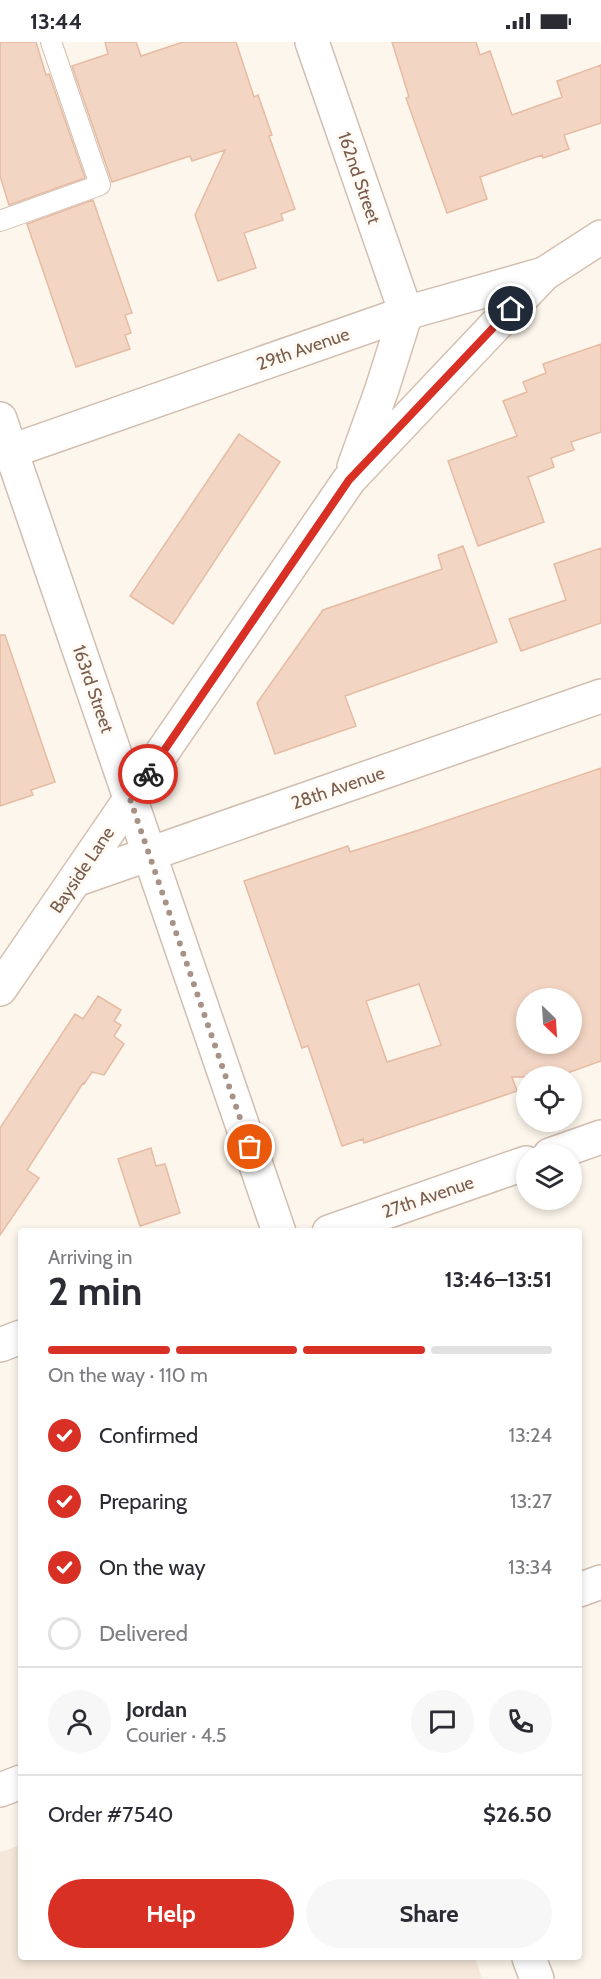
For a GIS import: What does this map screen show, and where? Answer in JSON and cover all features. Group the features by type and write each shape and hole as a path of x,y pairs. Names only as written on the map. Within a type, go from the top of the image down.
{"street":[{"name":"162nd Street","path":"312,42 406,313"},
{"name":"29th Avenue","path":"5,453 406,313 544,274 601,237"},
{"name":"Bayside Lane","path":"0,989 349,480 544,274"},
{"path":"349,480 382,389 406,313"},
{"name":"163rd Street","path":"0,419 5,453 130,799 278,1228"},
{"name":"28th Avenue","path":"75,880 601,696"},
{"path":"581,1144 601,1137"},
{"name":"27th Avenue","path":"340,1228 516,1167"},
{"path":"0,1345 18,1338"},
{"path":"582,1589 601,1582"},
{"path":"0,1790 18,1783"},
{"path":"530,1960 537,1979"}],"lane":[{"path":"0,221 100,185 51,42"}],"shaded area":[{"path":"18,1846 18,1960 476,1960 482,1979 0,1979 0,1852"}],"building":[{"path":"0,42 36,42 85,178 9,205 0,176"},
{"path":"105,42 136,42 141,56 183,42 236,42 254,97 258,95 272,135 269,136 295,209 281,214 283,220 244,233 256,268 218,281 195,215 225,150 192,161 190,156 112,182 72,66 108,54"},
{"path":"392,42 476,42 480,55 490,51 512,115 562,97 557,81 601,65 601,123 564,135 569,149 543,158 542,155 480,177 487,199 447,213 406,98 409,97"},
{"path":"93,200 132,313 125,315 131,333 125,335 130,349 76,367 27,224"},
{"path":"601,344 601,432 571,442 574,450 551,458 554,467 528,477 544,522 478,546 448,461 517,436 503,401 527,392 523,382 546,373 543,364"},
{"path":"239,434 280,462 173,624 130,596"},
{"path":"463,546 497,642 345,696 356,726 275,754 257,703 323,610 442,569 438,555"},
{"path":"601,548 601,623 521,651 509,619 566,600 554,564"},
{"path":"0,635 5,635 55,782 31,790 33,795 0,806"},
{"path":"601,768 601,1061 582,1068 516,1066 516,1077 512,1077 516,1091 364,1143 363,1139 342,1146 308,1046 302,1048 244,881 348,846 350,852","holes":["419,984 441,1045 387,1062 366,1001"]},
{"path":"98,996 121,1010 114,1021 121,1025 114,1036 124,1044 104,1075 92,1072 83,1083 27,1170 39,1178 0,1235 0,1128 75,1014 83,1019"},
{"path":"151,1148 156,1166 165,1164 180,1213 140,1226 118,1159"}],"way so far":[{"path":"148,774 130,799 250,1147"}],"route":[{"path":"148,774 349,480 511,309"}]}
